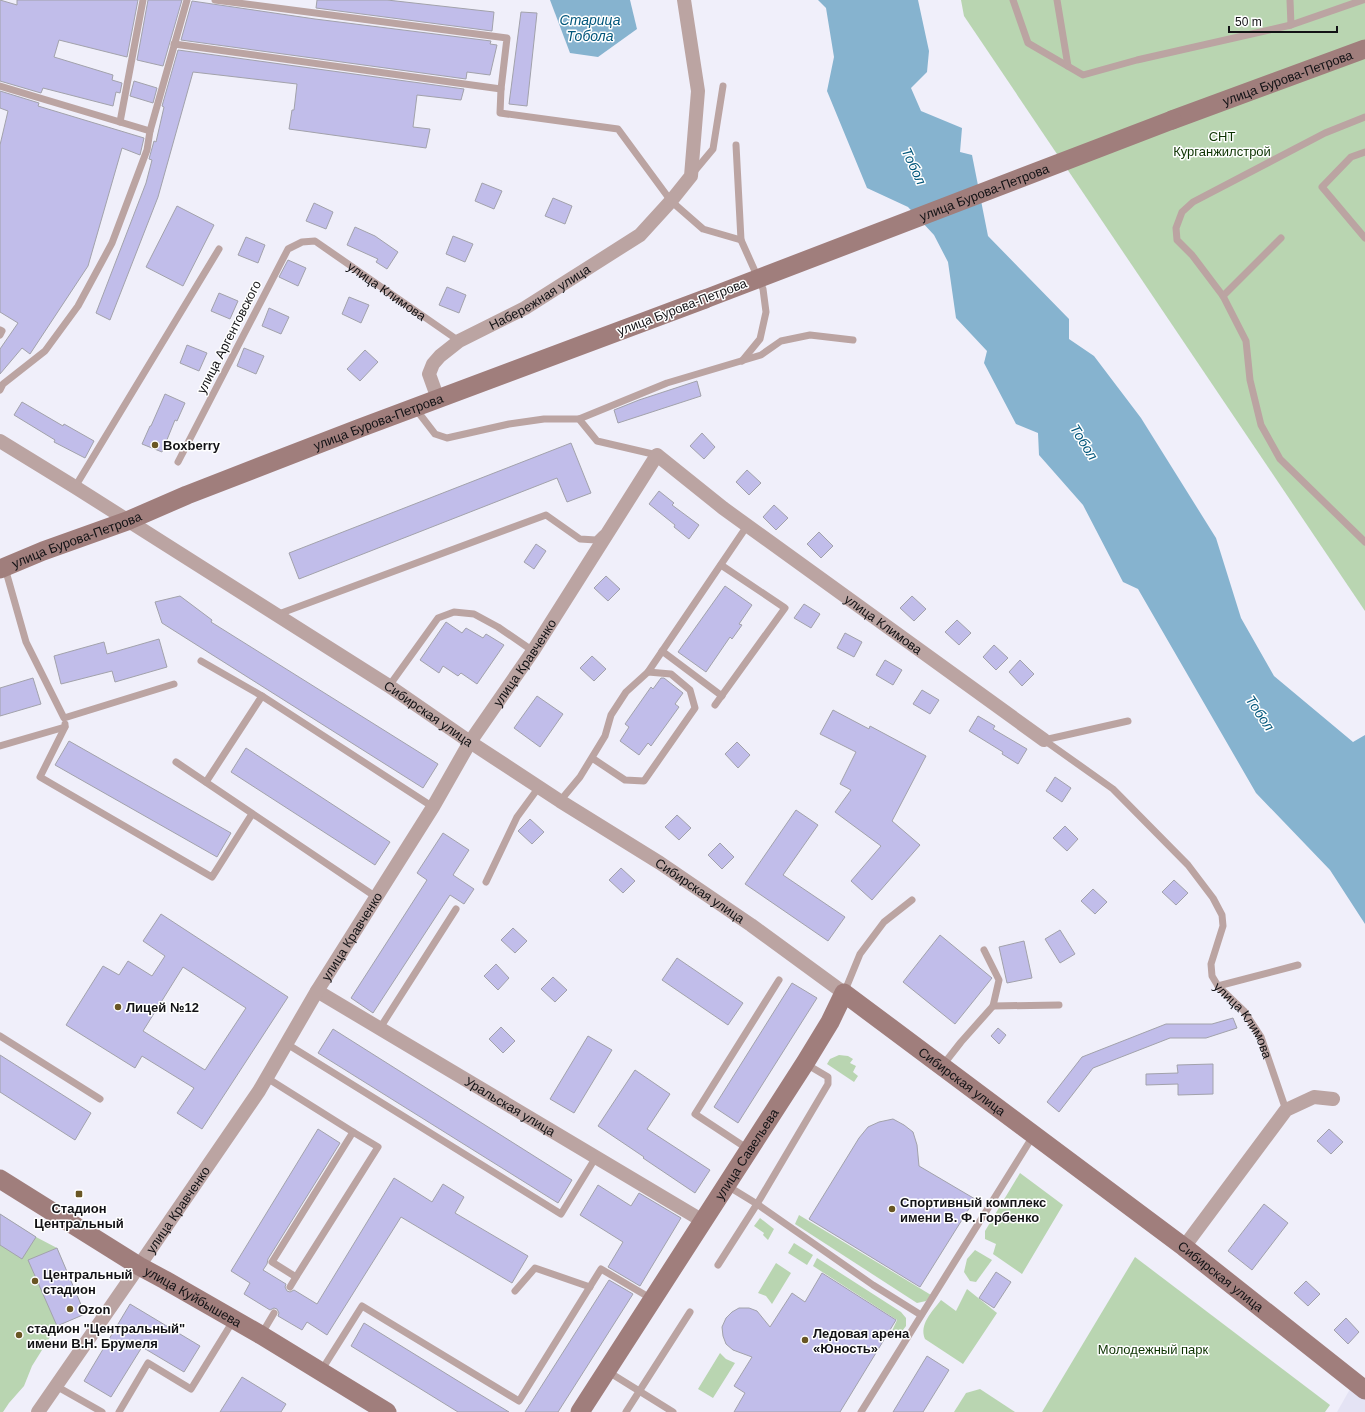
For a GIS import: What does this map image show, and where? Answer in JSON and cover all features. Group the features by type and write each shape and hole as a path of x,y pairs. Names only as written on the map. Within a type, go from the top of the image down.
{"main road":[{"name":"улица Бурова-Петрова","path":"2,568 127,520 187,495 438,399 1365,48"},
{"name":"улица Савельева","path":"580,1412 805,1064 830,1022 844,993"},
{"name":"Сибирская улица","path":"844,993 941,1067 1184,1247 1365,1390"},
{"name":"улица Куйбышева","path":"0,1179 140,1266 234,1319 387,1412"}],"street":[{"path":"684,0 698,91 691,176"},
{"name":"Набережная улица","path":"438,399 429,374 433,364 440,356 459,341 525,308 640,235 691,176"},
{"name":"Сибирская улица","path":"0,441 389,686 470,742 660,864 751,925 844,993"},
{"name":"улица Климова","path":"656,455 748,526 1044,740"},
{"name":"улица Кравченко","path":"38,1412 140,1266 267,1078 317,991 433,807 470,742 533,651 656,455"},
{"name":"Уральская улица","path":"317,991 703,1221"},
{"path":"1184,1247 1286,1110 1314,1098 1333,1099"}],"lane":[{"path":"120,122 143,0"},
{"path":"0,390 3,384 45,351 78,306 112,243 147,150 150,131 187,0"},
{"path":"215,0 507,38 501,89 500,113 618,129 670,201 703,229 741,240"},
{"path":"1013,0 1028,42 1084,76 1137,60 1291,25 1363,0"},
{"path":"1057,0 1068,66"},
{"path":"1290,0 1291,25"},
{"path":"174,44 501,89"},
{"path":"0,86 150,131"},
{"path":"691,176 714,149 723,86"},
{"path":"1365,117 1324,133 1193,202 1182,212 1176,228 1177,240 1192,255 1223,296 1246,341 1250,380 1261,425 1272,446 1280,459 1365,542"},
{"path":"736,146 741,240 763,289 766,312 760,339 742,362"},
{"path":"1365,152 1351,157 1322,187 1365,238"},
{"path":"1223,296 1281,238"},
{"name":"улица Климова","path":"315,241 459,341"},
{"name":"улица Аргентовского","path":"178,462 288,249 302,242 315,241"},
{"path":"75,487 219,249"},
{"path":"0,330 2,331 0,335"},
{"path":"415,408 435,434 447,438 509,424 544,419 579,419 667,383 742,362 761,355 781,341 810,335 854,340"},
{"path":"579,419 597,441 656,455"},
{"path":"276,615 546,515 580,538 596,540 612,526"},
{"path":"560,801 580,777 592,758 605,736 611,714 626,692 648,672 748,526"},
{"path":"715,705 785,608 721,565"},
{"path":"2,568 26,642 64,718 65,727 40,777 212,876 252,814"},
{"path":"389,686 438,618 454,612 474,614 498,627 533,651"},
{"path":"662,651 722,696"},
{"path":"200,660 262,696 433,807"},
{"path":"592,758 625,780 644,781 695,708 690,690 671,674 648,672"},
{"path":"64,718 174,684"},
{"path":"206,782 262,696"},
{"path":"1044,740 1128,720"},
{"path":"0,746 65,727"},
{"path":"1044,740 1113,789 1188,865 1213,898 1222,916 1223,926 1211,964 1212,976 1218,986"},
{"path":"176,762 376,897"},
{"path":"486,882 517,817 539,787"},
{"name":"улица Савельева","path":"844,993 860,954 884,922 912,900"},
{"path":"380,1028 456,909"},
{"path":"941,1067 993,1006 999,980 984,950"},
{"name":"улица Климова","path":"1218,986 1298,965"},
{"path":"749,1150 695,1114 779,980"},
{"name":"улица Климова","path":"1218,986 1244,1011 1261,1037 1286,1110"},
{"path":"993,1006 1059,1005"},
{"path":"0,1036 100,1099"},
{"path":"287,1044 561,1214 596,1157"},
{"path":"718,1265 757,1204 828,1084 828,1077 805,1064"},
{"path":"267,1078 378,1147 290,1287"},
{"path":"296,1277 272,1262 353,1132"},
{"path":"861,1412 1033,1135"},
{"path":"726,1185 757,1204 873,1285 921,1315"},
{"path":"515,1291 536,1268 590,1287"},
{"path":"320,1372 362,1306 519,1401 601,1269 652,1299"},
{"path":"626,1412 690,1312"},
{"path":"261,1335 274,1313"},
{"path":"119,1412 148,1363 191,1389 234,1319"},
{"path":"606,1370 672,1412"},
{"path":"56,1386 102,1412"}],"shaded area":[{"path":"1354,1382 1365,1392 1365,1412 1337,1412"}],"green space":[{"name":"СНТ Курганжилстрой","path":"961,0 1365,0 1365,611 964,16"},
{"path":"839,1055 848,1056 853,1059 850,1063 856,1066 853,1072 858,1076 854,1082 827,1064 830,1059"},
{"path":"1020,1173 1063,1205 1022,1274 993,1254 996,1244 985,1239 985,1231"},
{"name":"Центральный стадион","path":"0,1214 36,1237 57,1248 85,1314 57,1326 32,1366 24,1386 3,1412 0,1412"},
{"path":"799,1215 931,1295 926,1301 917,1303 795,1224"},
{"path":"760,1218 774,1229 768,1240 763,1235 764,1233 754,1226"},
{"path":"794,1243 813,1255 807,1265 788,1253"},
{"path":"975,1250 992,1260 976,1282 970,1281 964,1272 967,1259"},
{"name":"Молодежный парк","path":"1135,1257 1330,1405 1325,1412 1042,1412"},
{"path":"817,1258 901,1312 906,1318 906,1326 899,1335 892,1331 897,1320 813,1266"},
{"path":"776,1263 791,1273 772,1304 766,1296 758,1293"},
{"path":"967,1289 997,1313 963,1364 925,1339 924,1328 927,1318 941,1300 956,1311"},
{"path":"720,1353 726,1359 735,1363 713,1398 698,1389"},
{"path":"980,1389 1015,1412 954,1412 966,1393"}],"water":[{"name":"Старица Тобола","path":"550,0 630,0 637,29 598,57 570,53"},
{"name":"Тобол","path":"818,0 918,0 929,51 927,72 911,88 921,111 962,128 960,152 972,155 988,236 1069,319 1069,339 1094,356 1141,418 1216,538 1241,618 1274,676 1353,742 1365,735 1365,924 1330,870 1256,793 1138,589 1123,582 1083,505 1039,455 1038,433 1016,424 984,363 987,351 956,318 948,262 934,235 908,207 867,188 827,91 834,57 826,8"}],"building":[{"path":"0,0 17,5 17,0 138,0 127,57 59,40 54,57 113,75 112,80 122,83 120,93 116,92 113,106 43,88 41,93 0,81"},
{"path":"148,0 182,0 163,66 137,60"},
{"path":"317,0 387,0 494,12 492,31 316,8"},
{"path":"192,1 315,19 491,41 490,44 497,45 490,75 467,72 466,79 181,40"},
{"path":"521,12 537,13 527,106 509,104"},
{"path":"178,50 464,89 461,100 417,95 413,127 430,129 426,148 289,129 292,110 294,110 297,84 193,72 158,197 110,320 96,313 146,183 152,160 149,159 154,141 156,142 164,107 162,106"},
{"path":"134,81 157,88 153,103 130,96"},
{"path":"0,91 39,103 38,106 144,138 140,155 122,148 88,266 30,354 22,348 0,374 0,349 18,323 0,312 0,145 8,111 0,108"},
{"path":"482,183 502,191 494,209 475,201"},
{"path":"553,198 572,206 565,224 545,216"},
{"path":"314,203 333,212 326,229 306,221"},
{"path":"177,206 214,225 183,286 146,267"},
{"path":"355,227 375,236 398,252 387,269 376,262 378,259 347,245"},
{"path":"453,236 473,244 465,262 446,254"},
{"path":"246,237 265,245 258,263 238,255"},
{"path":"288,260 306,268 298,286 279,277"},
{"path":"447,287 466,295 459,313 439,305"},
{"path":"219,293 238,301 230,319 211,311"},
{"path":"349,297 369,305 361,323 342,314"},
{"path":"269,308 289,317 281,334 262,326"},
{"path":"187,345 207,353 199,371 180,363"},
{"path":"244,348 264,356 256,374 237,366"},
{"path":"365,350 378,362 360,381 347,369"},
{"path":"697,381 701,396 618,423 614,410"},
{"path":"165,394 185,403 177,421 175,420 162,452 142,444"},
{"path":"22,402 63,426 64,424 94,441 85,458 54,442 55,440 14,415"},
{"path":"702,433 715,447 704,459 690,446"},
{"path":"571,443 591,493 567,502 557,478 299,579 289,553"},
{"path":"747,470 761,483 749,495 736,482"},
{"path":"659,491 674,503 672,505 699,525 689,539 674,527 675,525 649,504"},
{"path":"774,505 788,518 776,530 763,517"},
{"path":"819,532 833,546 821,558 807,544"},
{"path":"536,544 546,551 534,569 524,562"},
{"path":"606,576 620,589 608,601 594,588"},
{"path":"725,586 752,605 739,624 742,625 732,639 730,637 706,672 678,652"},
{"path":"180,596 212,620 211,622 438,764 423,788 162,623 155,602"},
{"path":"912,596 926,609 914,621 900,608"},
{"path":"804,604 820,614 811,628 794,618"},
{"path":"957,620 971,633 959,645 945,632"},
{"path":"446,622 462,633 466,628 483,638 486,634 504,645 477,684 461,673 458,676 443,666 439,673 420,660"},
{"path":"845,633 862,642 854,657 837,648"},
{"path":"159,639 167,667 115,682 112,671 61,684 54,656 104,642 107,654"},
{"path":"994,645 1008,658 996,670 983,657"},
{"path":"592,656 606,669 594,681 580,668"},
{"path":"885,660 902,670 893,685 876,675"},
{"path":"1020,660 1034,674 1022,686 1009,672"},
{"path":"33,678 41,704 0,716 0,688"},
{"path":"661,678 664,678 683,693 675,704 679,707 651,746 648,743 639,755 620,741 629,727 625,724 651,687 653,689"},
{"path":"922,690 939,700 930,714 913,704"},
{"path":"537,696 563,714 540,747 514,728"},
{"path":"833,710 869,729 870,726 926,756 892,821 920,845 872,900 851,881 881,846 835,812 851,790 840,784 856,752 820,734"},
{"path":"978,716 995,726 993,729 1027,749 1018,764 1002,754 1003,752 969,731"},
{"path":"69,741 231,833 217,857 55,765"},
{"path":"737,742 750,755 738,768 725,754"},
{"path":"246,748 390,842 375,865 231,772"},
{"path":"1055,777 1071,788 1062,802 1046,791"},
{"path":"796,810 818,825 783,875 845,917 828,941 745,884"},
{"path":"677,815 691,828 679,840 665,827"},
{"path":"530,819 544,832 532,844 518,831"},
{"path":"1065,826 1078,839 1067,851 1053,838"},
{"path":"443,833 469,850 453,875 474,889 464,904 450,895 373,1013 351,998 427,880 417,873"},
{"path":"720,843 734,857 722,869 708,855"},
{"path":"621,868 635,881 623,893 609,880"},
{"path":"1174,880 1188,893 1176,905 1162,892"},
{"path":"1093,889 1107,902 1095,914 1081,901"},
{"path":"161,914 288,997 202,1129 177,1113 194,1088 142,1056 135,1068 66,1025 103,966 119,975 128,961 152,976 165,956 143,941","holes":["183,967 246,1008 205,1070 143,1031"]},
{"path":"513,928 527,941 515,953 501,940"},
{"path":"1060,930 1075,954 1060,963 1045,939"},
{"path":"940,935 992,978 955,1024 903,982"},
{"path":"1024,941 1032,978 1007,983 999,947"},
{"path":"677,958 743,1003 728,1025 662,980"},
{"path":"496,964 509,978 498,990 484,976"},
{"path":"553,977 567,990 555,1002 541,989"},
{"path":"792,983 817,998 738,1123 714,1107"},
{"path":"1233,1018 1237,1028 1206,1038 1170,1038 1093,1068 1059,1112 1047,1102 1082,1057 1166,1024 1212,1024"},
{"path":"501,1027 515,1041 503,1053 489,1039"},
{"path":"998,1028 1006,1035 999,1044 991,1036"},
{"path":"333,1029 572,1180 558,1203 318,1053"},
{"path":"588,1036 612,1050 574,1113 550,1099"},
{"path":"0,1055 91,1113 75,1140 0,1092"},
{"path":"1213,1064 1213,1094 1178,1095 1178,1084 1146,1085 1146,1074 1178,1073 1177,1065"},
{"path":"635,1070 670,1094 647,1129 710,1170 695,1193 598,1126"},
{"name":"Спортивный комплекс имени В. Ф. Горбенко","path":"893,1119 913,1132 917,1145 919,1166 975,1199 920,1287 809,1219 859,1138 868,1127 879,1122"},
{"path":"318,1129 340,1143 268,1259 263,1270 286,1284 285,1287 287,1291 290,1292 294,1290 317,1304 394,1178 432,1202 443,1184 464,1197 455,1213 528,1256 512,1283 401,1217 327,1335 307,1322 302,1330 278,1316 279,1313 277,1309 274,1308 270,1310 244,1294 250,1283 231,1271"},
{"path":"1329,1129 1343,1142 1331,1154 1317,1141"},
{"path":"598,1185 631,1206 639,1193 681,1218 640,1286 608,1267 623,1242 580,1215"},
{"path":"1264,1204 1288,1223 1252,1270 1228,1251"},
{"path":"0,1214 36,1237 22,1259 0,1245"},
{"path":"57,1248 85,1314 57,1326 28,1260"},
{"path":"996,1272 1011,1282 994,1308 979,1298"},
{"name":"Ледовая арена «Юность»","path":"822,1273 896,1320 840,1412 734,1412 745,1393 734,1386 752,1357 733,1350 726,1344 722,1327 726,1318 739,1308 749,1308 757,1311 770,1327 792,1293 805,1302"},
{"path":"609,1280 633,1294 558,1412 525,1412"},
{"path":"1306,1281 1320,1294 1308,1306 1294,1293"},
{"path":"130,1304 200,1346 184,1372 142,1347 111,1397 84,1381"},
{"path":"1346,1318 1359,1332 1348,1344 1334,1330"},
{"path":"364,1323 509,1412 458,1412 351,1346"},
{"path":"927,1356 949,1370 923,1412 893,1412"},
{"path":"242,1377 286,1404 281,1412 220,1412"}],"place":[{"name":"Boxberry","path":"155,445"},
{"name":"Лицей №12","path":"118,1007"},
{"name":"Стадион Центральный","path":"79,1194"},
{"name":"Спортивный комплекс имени В. Ф. Горбенко","path":"892,1209"},
{"name":"Центральный стадион","path":"35,1281"},
{"name":"Ozon","path":"70,1309"},
{"name":"стадион \"Центральный\" имени В.Н. Брумеля","path":"19,1335"},
{"name":"Ледовая арена «Юность»","path":"805,1340"}]}
